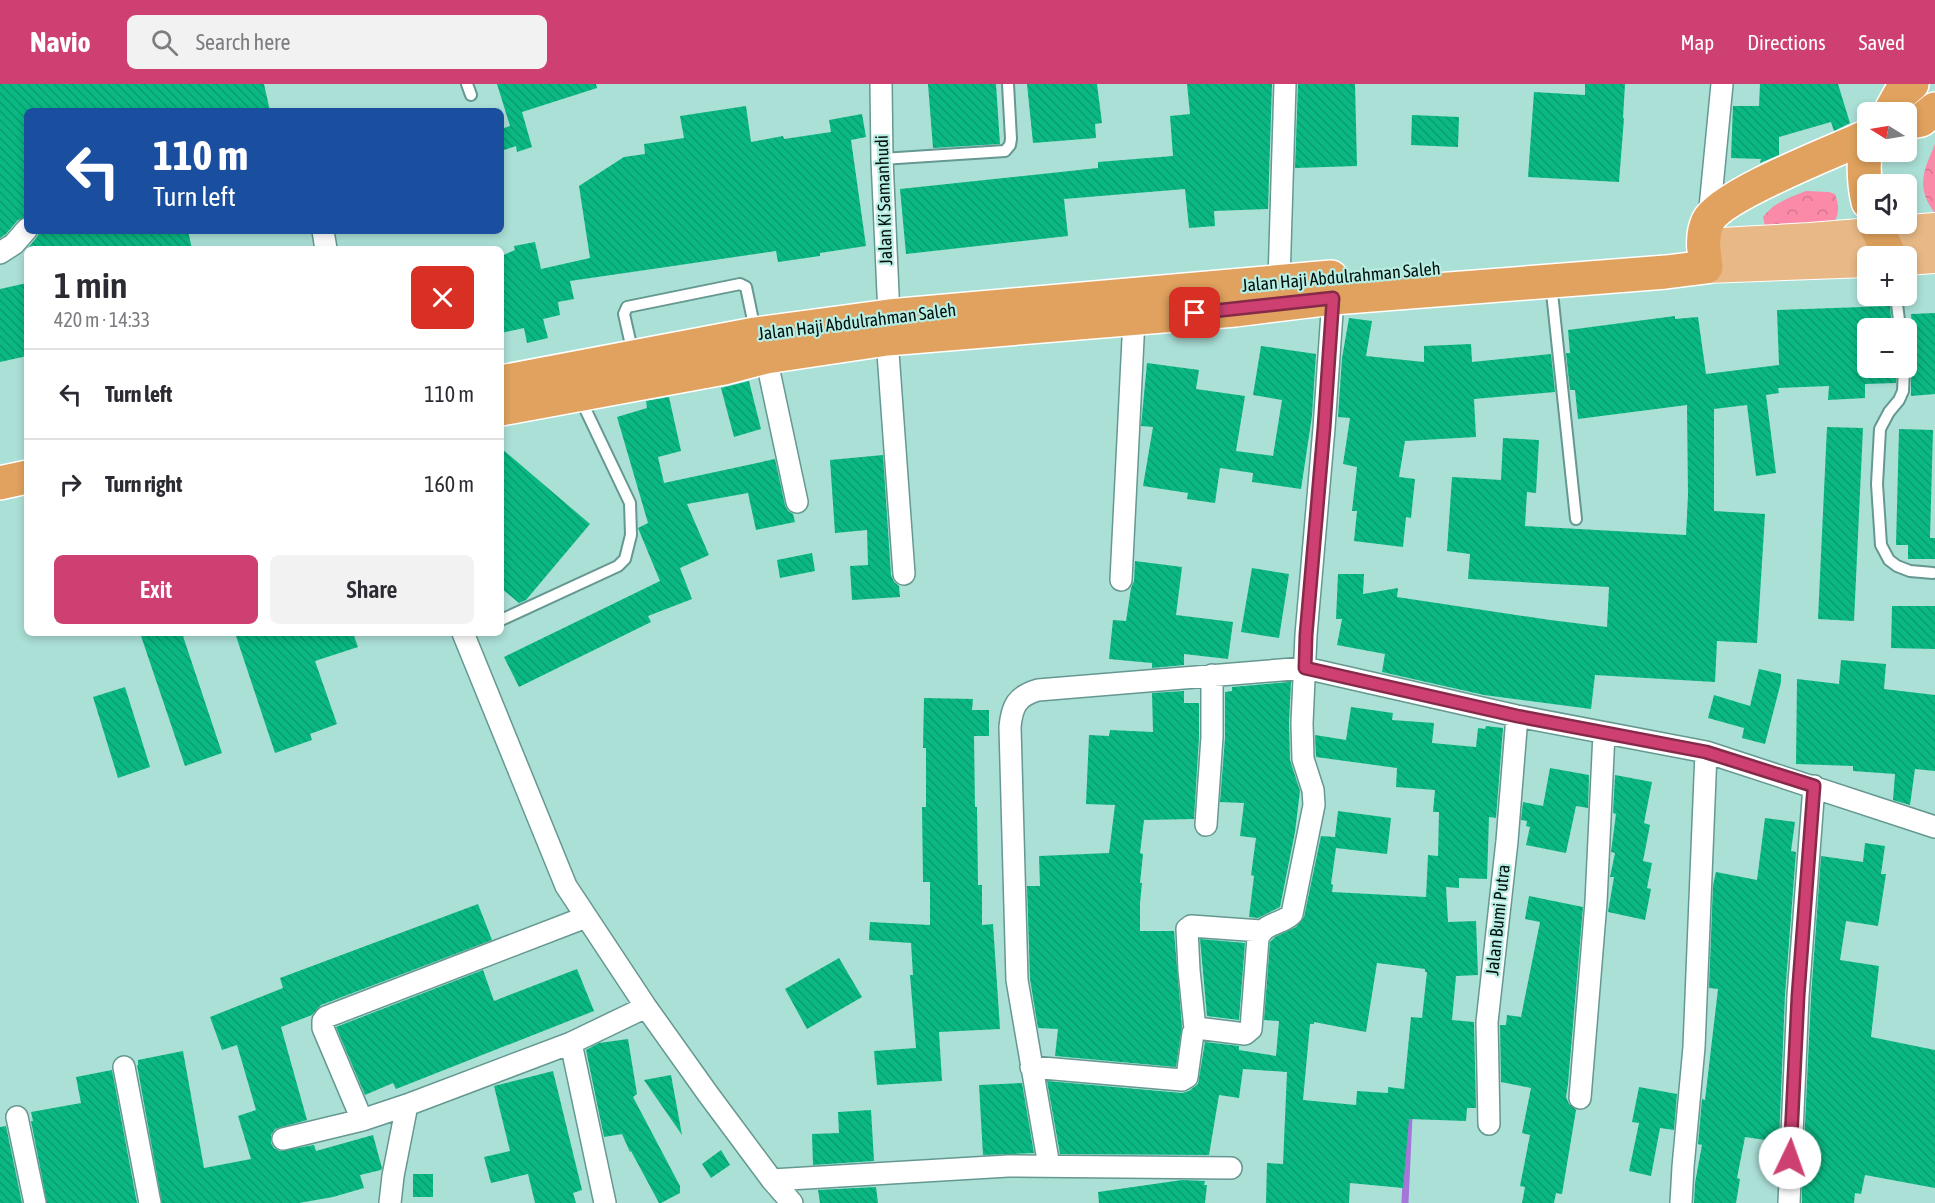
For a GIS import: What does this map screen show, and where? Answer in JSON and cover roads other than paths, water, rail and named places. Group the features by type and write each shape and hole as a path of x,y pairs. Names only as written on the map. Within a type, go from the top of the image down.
{"highway":[{"path":"1896,102 1900,94 1912,84"},
{"path":"1917,121 1935,109"},
{"path":"1706,243 1730,201 1749,189 1857,141"},
{"name":"Jalan Haji Abdulrahman Saleh","path":"504,381 633,358 761,346 888,328 1279,281 1474,266 1706,243"},
{"name":"Jalan Haji Abdulrahman Saleh","path":"888,328 1134,319 1333,298 1550,280 1706,243"},
{"name":"Jalan Haji Abdulrahman Saleh","path":"504,408 724,368 761,346"},
{"path":"0,483 24,478"},
{"path":"0,506 24,502"}],"main road":[{"name":"Jalan Haji Abdulrahman Saleh","path":"1706,243 1810,239 1878,243 1935,229"},
{"path":"1917,258 1935,257"}],"street":[{"name":"Jalan Ki Samanhudi","path":"881,84 888,328 904,574"},
{"path":"1279,281 1285,84"},
{"path":"1706,243 1722,84"},
{"path":"0,253 14,244 24,232"},
{"path":"1195,1029 1200,1027 1245,1034 1251,1029 1258,938 1265,927 1287,919 1292,914 1314,805 1303,759 1302,723 1306,635 1333,298"},
{"path":"1121,580 1134,319"},
{"path":"761,346 797,502"},
{"path":"467,636 566,886 646,1007 772,1180 792,1203"},
{"path":"1049,1166 1017,980 1010,727 1011,712 1017,701 1026,693 1038,690 1305,668 1517,716 1706,752 1935,827"},
{"path":"1206,825 1212,737 1212,675"},
{"name":"Jalan Bumi Putra","path":"1489,1124 1487,1022 1507,841 1517,716"},
{"path":"1580,1098 1596,902 1604,733"},
{"path":"1681,1203 1694,1047 1706,752"},
{"path":"1789,1203 1798,996 1814,786"},
{"path":"362,1120 323,1028 323,1021 326,1017 586,916"},
{"path":"1031,1067 1182,1080 1187,1077 1195,1029 1187,929 1191,926 1261,931"},
{"path":"283,1139 362,1120 407,1105 571,1043 646,1007"},
{"path":"571,1043 605,1203"},
{"path":"124,1067 150,1203"},
{"path":"390,1203 407,1105"},
{"path":"17,1117 35,1203"},
{"path":"772,1180 1008,1166 1231,1167"}],"lane":[{"path":"882,159 1005,151 1011,139 1008,84"},
{"path":"1550,280 1576,519"},
{"path":"633,358 624,314 627,307 740,284 746,287 761,346"},
{"path":"1904,378 1903,391 1899,400 1880,429 1876,484 1881,545 1889,560 1897,566 1910,571 1933,573"},
{"path":"504,619 618,566 625,559 631,536 630,503 579,396"}],"waterway":[{"path":"1405,1203 1409,1116"}]}
